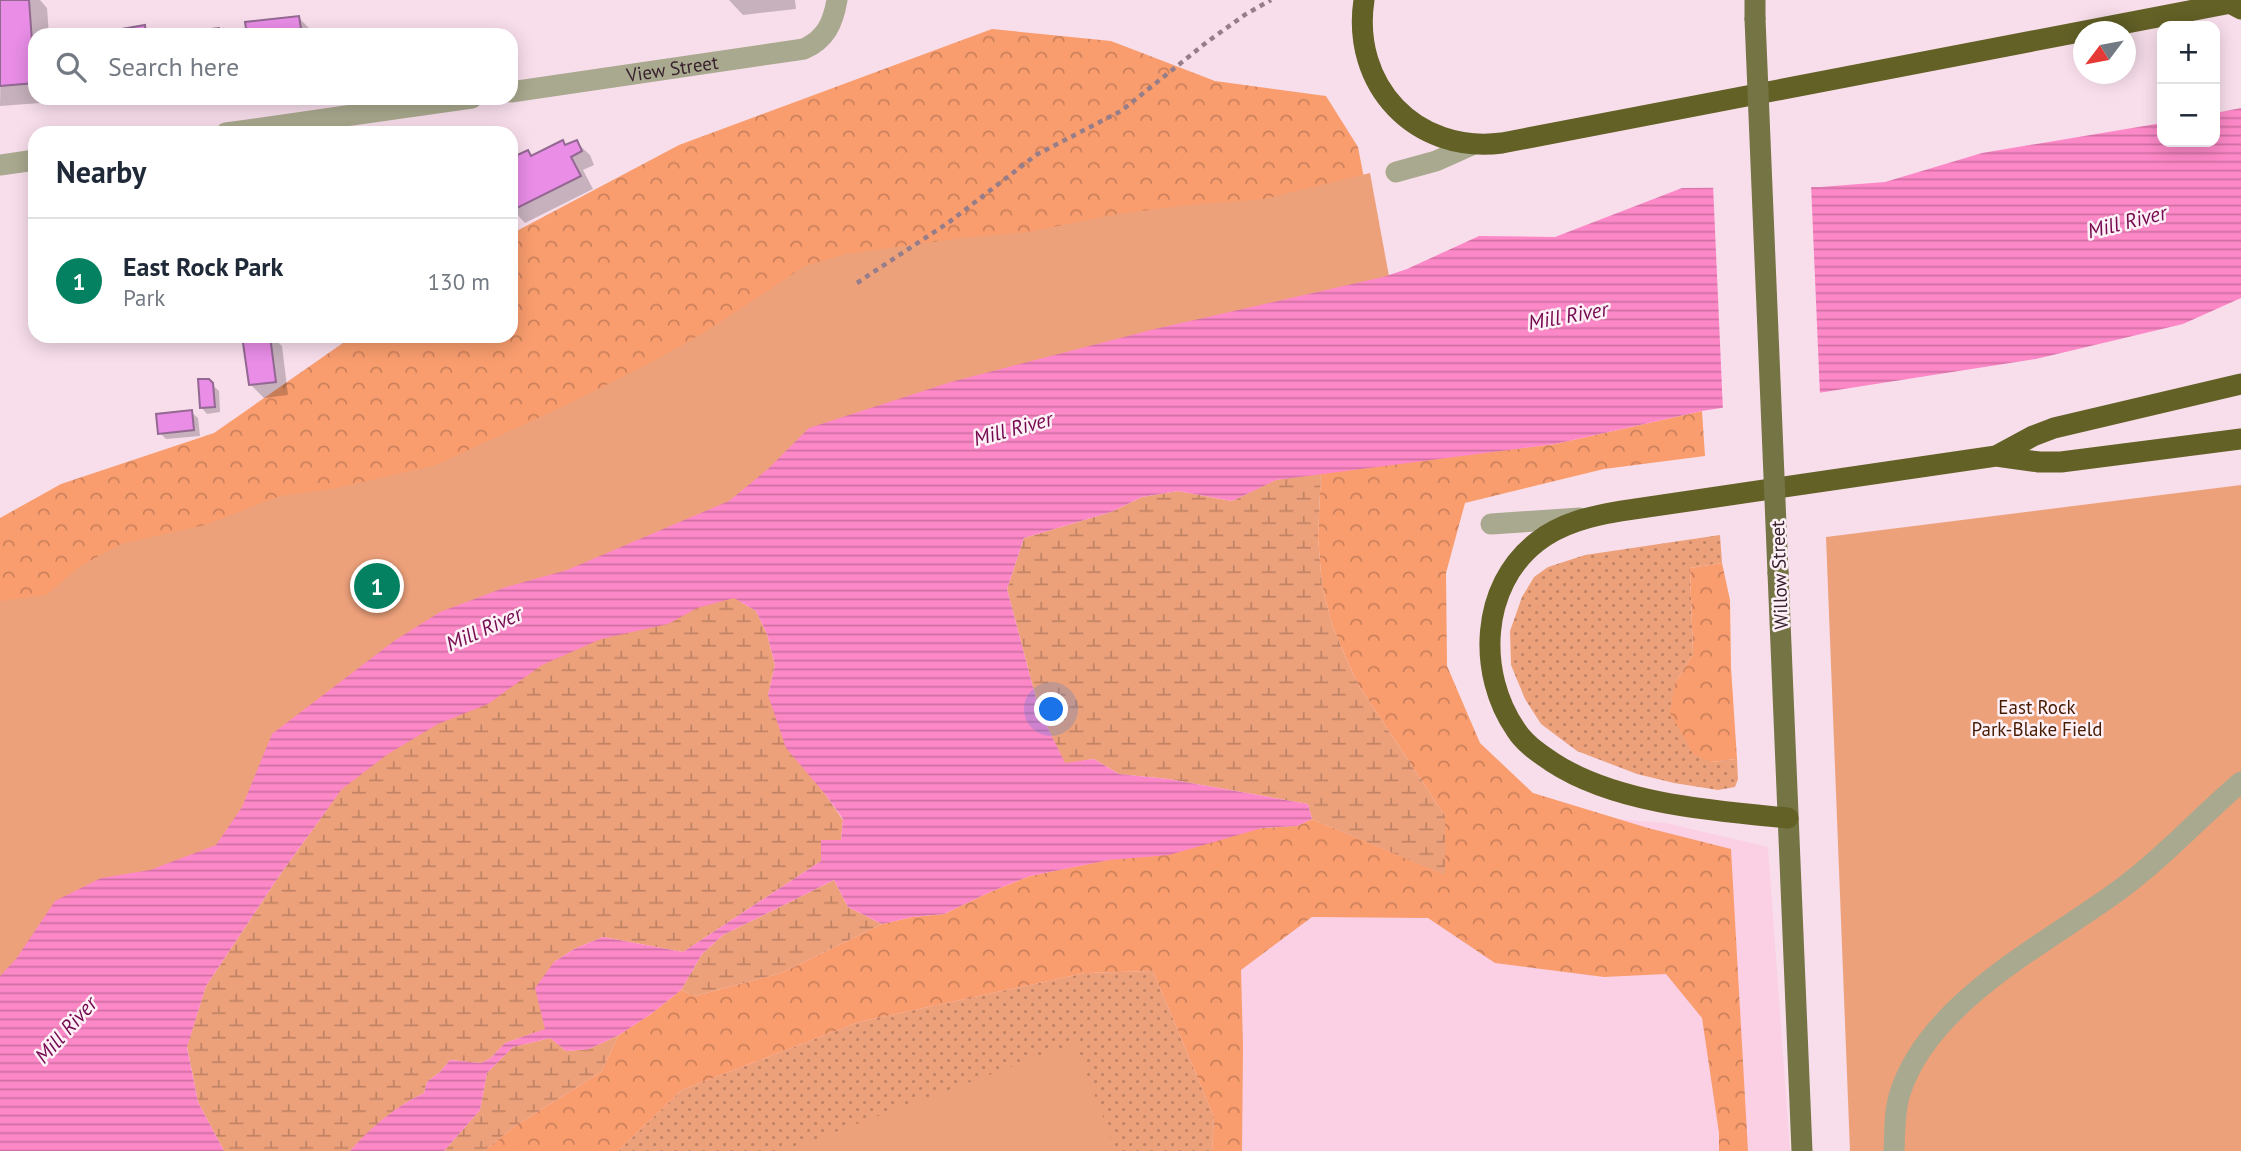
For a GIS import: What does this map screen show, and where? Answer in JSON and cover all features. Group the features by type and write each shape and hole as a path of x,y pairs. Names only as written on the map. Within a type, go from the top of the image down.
{"highway":[{"path":"1364,0 1363,35 1367,57 1385,96 1412,123 1431,134 1474,145 1502,143 2241,1"},
{"path":"2224,0 2241,9"},
{"path":"1996,456 2054,428 2241,384"},
{"path":"1788,818 1653,800 1595,785 1532,748 1517,731 1501,702 1491,662 1491,623 1498,594 1518,561 1536,542 1559,528 1585,518 1621,511 1996,456 2061,463 2241,439"}],"main road":[{"name":"Willow Street","path":"1755,10 1802,1151"}],"street":[{"name":"View Street","path":"518,91 791,52 814,44 827,31 837,0"},
{"path":"275,126 423,105"},
{"path":"1396,172 1474,145"},
{"path":"0,165 28,161"},
{"path":"1492,524 1585,518"},
{"path":"1894,1151 1895,1119 1906,1076 1921,1048 1961,1003 2118,891 2176,844 2241,782"}],"path":[{"path":"858,283 948,223 1036,155 1121,111 1207,42 1271,0"}],"shaded area":[{"path":"1463,780 1578,816 1666,823 1768,847 1790,1151 263,1151 269,1016 876,949"}],"green space":[{"path":"992,29 1111,41 1215,81 1326,96 1358,147 1383,277 0,975 0,518 61,484 214,433 343,343 518,343 518,230 679,145"},
{"path":"1370,173 1395,309 543,630 163,923 0,1014 0,601 46,595 82,565 121,544 205,525 280,496 332,489 436,465 648,364 705,332 805,266 846,254 961,238 1029,232 1117,214 1264,199"},
{"path":"1702,411 1705,456 1604,469 1465,503 1446,573 1447,666 1480,743 1533,793 1648,828 1731,849 1748,1151 1719,1151 1719,1133 1702,1018 1666,974 1604,977 1495,963 1428,918 1312,917 1241,970 1242,1151 1212,1151 1214,1117 1153,971 1085,973 859,1022 682,1090 618,1151 484,1151 515,1126 601,1072 619,1035 681,990 695,996 781,973 882,924 912,917 944,914 1030,876 1262,828 1297,826 1312,819 1444,874 1445,816 1357,683 1333,628 1322,586 1318,537 1321,473 1555,444"},
{"path":"1321,473 1318,537 1322,586 1333,628 1357,683 1445,816 1445,875 1312,819 1308,804 1168,779 1119,774 1094,759 1065,764 1039,710 1007,589 1024,538 1111,512 1142,497 1178,491 1232,501 1275,480"},
{"name":"East Rock Park-Blake Field","path":"2241,485 2241,1151 1850,1151 1826,537"},
{"path":"1720,535 1722,563 1690,568 1693,654 1675,683 1711,762 1737,759 1738,779 1735,787 1718,790 1637,774 1577,751 1541,724 1525,699 1511,665 1510,631 1522,597 1534,577 1548,567 1585,555"},
{"path":"1722,563 1730,600 1737,759 1711,762 1693,754 1670,713 1675,683 1693,654 1690,568"},
{"path":"734,598 756,611 767,634 775,665 768,695 843,820 841,840 821,861 683,952 603,937 574,949 554,962 546,1029 505,1043 491,1058 481,1063 450,1060 427,1082 424,1093 384,1118 350,1151 224,1151 198,1102 187,1046 206,986 279,876 342,789 388,754 438,724 488,704 542,665 601,639 668,624 697,608"},
{"path":"834,880 848,907 882,924 781,973 695,996 681,990 702,954 723,935"},
{"path":"1153,971 1214,1117 1212,1151 618,1151 682,1090 859,1022 1085,973"},
{"path":"619,1035 601,1072 515,1126 484,1151 444,1151 480,1110 487,1073 513,1047 550,1038 566,1051 589,1049"},
{"path":"1075,1043 1116,1151 784,1151"}],"water":[{"name":"Mill River","path":"2241,108 2241,298 2183,324 2036,359 1702,411 1555,444 1276,480 1232,501 1178,491 1142,497 1111,512 1024,538 1007,589 1039,710 1065,763 1094,759 1119,774 1168,779 1308,804 1312,819 1297,826 1262,828 1169,855 1109,860 1030,876 944,914 912,917 882,924 848,907 834,880 723,935 702,954 681,990 619,1035 589,1049 566,1051 550,1038 513,1047 487,1073 480,1110 444,1151 350,1151 384,1118 424,1093 427,1082 450,1060 481,1063 491,1058 505,1043 545,1029 535,988 554,962 574,949 603,937 683,952 821,861 821,840 841,840 843,819 786,748 768,695 775,665 767,634 756,611 734,598 697,608 668,624 601,639 542,665 488,704 438,724 388,754 342,789 279,876 206,986 187,1047 198,1102 224,1151 0,1151 0,976 16,959 55,901 101,878 150,870 216,845 242,807 272,734 394,641 440,612 506,587 567,570 729,501 769,468 809,428 951,382 1155,329 1383,277 1479,236 1555,237 1682,188 1820,187 1885,182 1982,153 2157,124 2157,147 2220,147 2220,112"}],"pier":[{"path":"1713,184 1811,184 1820,396 1723,411"}],"building":[{"path":"0,0 29,0 31,28 28,28 28,84 0,86"},
{"path":"299,16 301,28 246,28 245,22"},
{"path":"563,140 565,145 577,140 582,151 571,157 581,176 518,208 518,155 528,150 531,156"},
{"path":"243,343 271,343 276,382 249,385"},
{"path":"198,379 209,379 213,383 215,407 200,408"},
{"path":"192,410 194,430 158,434 156,414"}],"place":[{"name":"East Rock Park","path":"377,586"}]}
